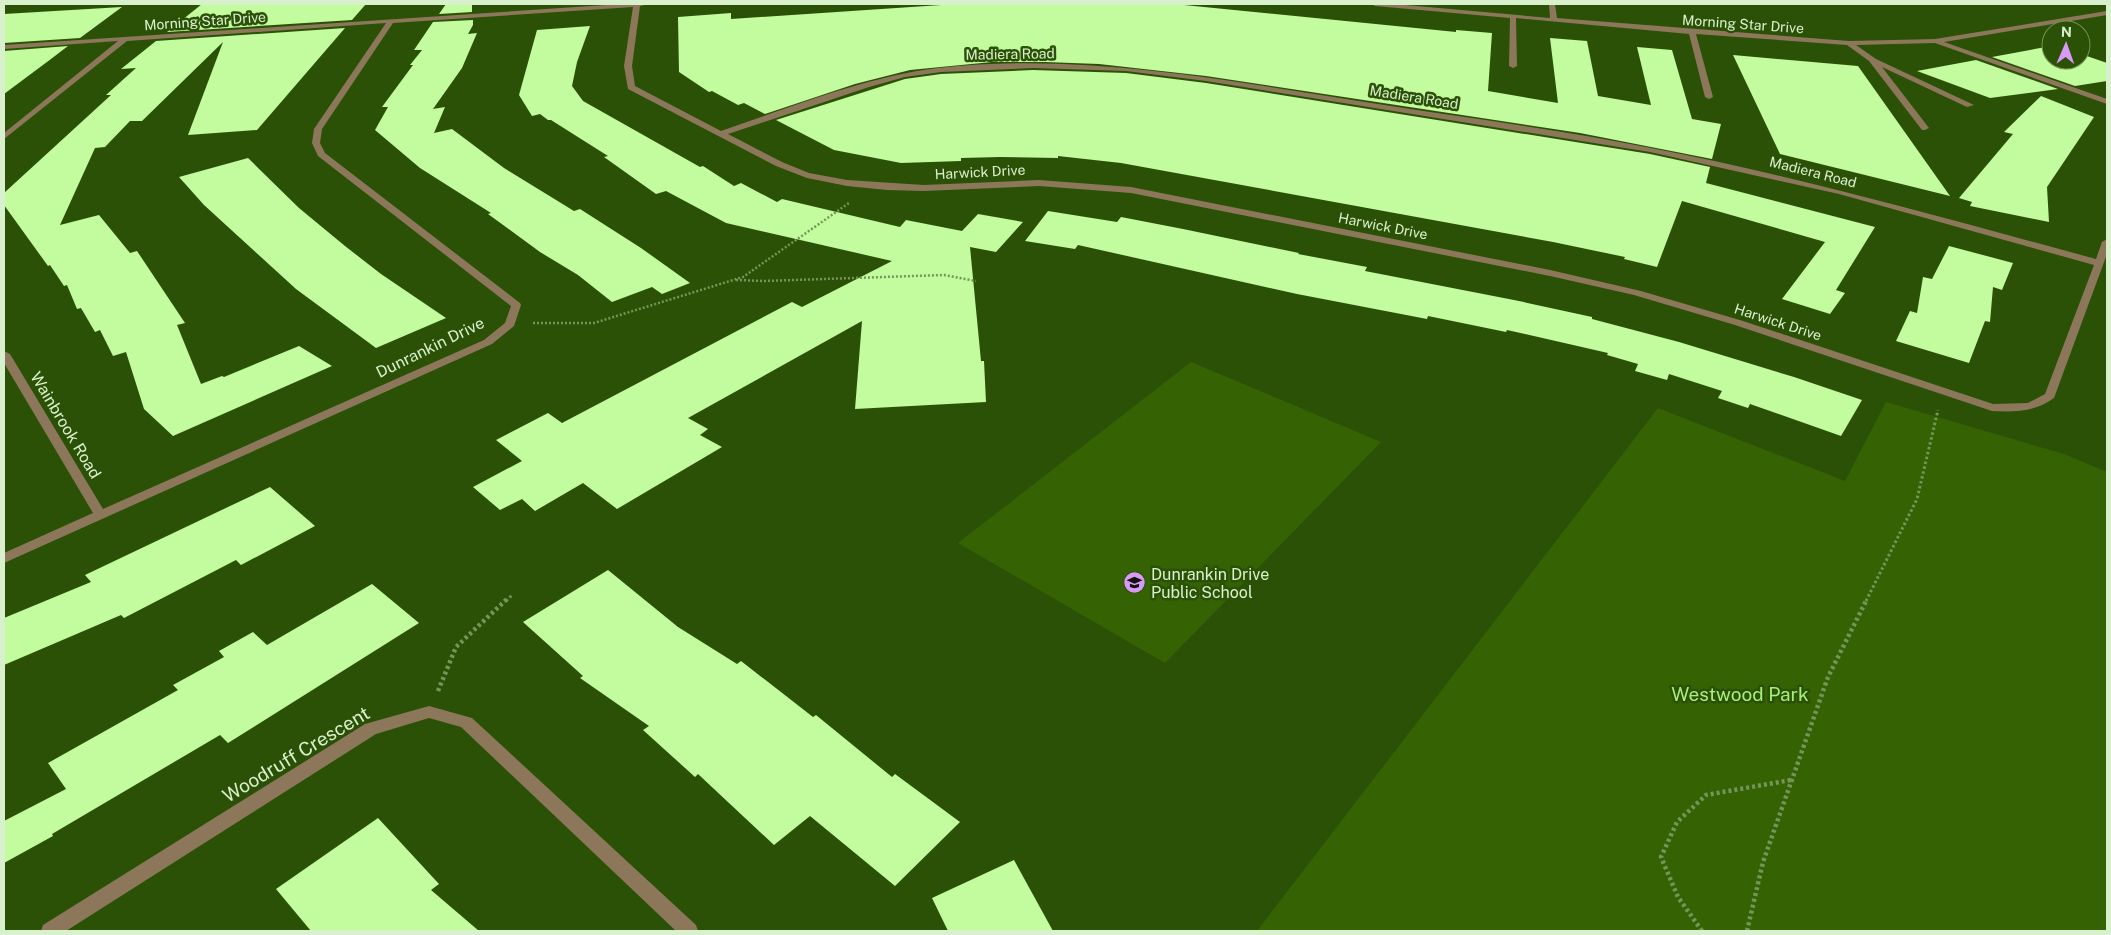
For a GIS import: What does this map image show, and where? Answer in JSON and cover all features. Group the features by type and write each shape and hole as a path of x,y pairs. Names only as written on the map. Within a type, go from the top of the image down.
{"street":[{"name":"Harwick Drive","path":"637,4 628,66 631,87 779,164 807,175 868,185 924,188 1039,183 1131,190 1637,293 1739,323 1992,407 2020,408 2040,404 2050,396 2107,242"},
{"name":"Morning Star Drive","path":"4,47 646,4"},
{"name":"Morning Star Drive","path":"1375,4 1692,32 1849,43 1935,41 2107,13"},
{"path":"1552,4 1554,20"},
{"path":"1513,16 1513,66"},
{"name":"Dunrankin Drive","path":"4,558 488,342 510,324 516,305 320,154 316,143 318,129 391,21"},
{"path":"1692,32 1709,97"},
{"path":"4,137 124,39"},
{"path":"1935,41 2107,102"},
{"path":"1849,43 1872,59 1970,105"},
{"path":"1872,59 1924,128"},
{"name":"Madiera Road","path":"720,134 866,85 905,75 941,70 1024,66 1126,69 1206,79 1650,150 1841,192 2099,263"},
{"name":"Wainbrook Road","path":"4,354 100,514"},
{"path":"429,712 466,722 689,931"},
{"name":"Woodruff Crescent","path":"50,931 371,729 429,712"}],"path":[{"path":"510,324 594,323 743,277 857,198 868,185"},
{"path":"733,280 764,281 944,275 976,281"},
{"path":"1747,931 1763,862 1828,677 1917,499 1939,407 1947,391"},
{"path":"429,712 456,647 512,595"},
{"path":"1702,931 1678,897 1661,857 1677,822 1706,795 1792,780"}],"green space":[{"path":"1191,362 1381,442 1165,663 958,543"},
{"name":"Westwood Park","path":"1886,402 2064,454 2107,472 2107,931 1257,931 1658,408 1845,481"}],"building":[{"path":"202,4 366,4 352,20 167,32"},
{"path":"446,4 472,4 472,12 439,14"},
{"path":"956,4 1184,5 1456,32 1456,30 1492,33 1488,91 1558,103 1550,38 1587,41 1598,96 1651,105 1637,47 1672,50 1692,119 1721,124 1712,159 1580,133 1206,76 1099,64 1045,62 992,62 910,70 855,84 765,114 744,103 738,105 712,91 709,92 679,72 678,17 731,13 731,19"},
{"path":"122,7 80,38 4,43 4,14"},
{"path":"473,20 473,25 468,34 477,33 462,68 433,109 445,107 434,133 452,129 504,168 574,211 580,209 641,248 690,283 662,294 652,287 612,302 578,275 540,252 488,214 491,213 420,168 375,130 388,107 382,107 422,50 414,50 433,22"},
{"path":"590,26 577,62 572,86 583,101 700,167 703,166 734,186 741,183 777,202 782,199 900,227 906,220 962,231 978,214 1023,222 996,252 970,247 981,361 984,361 986,402 855,409 862,321 688,418 708,429 700,435 722,447 617,509 583,483 535,511 522,499 500,510 473,487 522,461 496,440 548,413 562,423 792,302 802,307 892,261 726,223 666,191 656,194 604,157 608,156 551,120 540,114 532,116 519,95 537,30"},
{"path":"345,28 257,130 188,135 223,42 142,121 130,121 105,147 95,148 60,225 99,215 130,253 137,251 185,323 177,325 201,384 222,376 224,377 299,346 332,366 173,436 144,409 126,352 113,356 100,330 95,332 81,308 77,309 67,285 64,286 50,265 48,266 4,205 4,193 111,95 106,95 136,68 121,69 156,41"},
{"path":"68,46 51,59 4,94 4,51"},
{"path":"2041,48 2041,70 2091,70 2091,57 2107,63 2107,81 2075,86 1992,57"},
{"path":"1733,55 1858,66 1950,196 1780,154"},
{"path":"1976,60 2058,89 1990,98 1917,71"},
{"path":"1033,70 1126,73 1206,83 1650,154 1710,167 1706,183 1875,227 1836,290 1845,293 1830,314 1782,299 1825,242 1682,201 1657,267 1624,259 1625,257 1553,242 1121,163 1058,156 1058,158 961,158 961,161 901,163 834,150 776,120 905,79 941,74"},
{"path":"2041,96 2094,117 2047,187 2049,222 1970,206 1972,202 1959,198 2013,134 2004,132"},
{"path":"248,158 299,208 345,246 381,274 446,318 376,348 296,289 204,205 179,177"},
{"path":"1048,211 1117,222 1121,217 1183,229 1367,267 1365,271 1592,317 1592,319 1679,342 1794,377 1862,400 1841,436 1750,404 1748,408 1718,398 1722,391 1669,374 1667,380 1635,371 1638,364 1607,355 1608,353 1507,330 1506,332 1428,316 1427,319 1297,294 1078,245 1075,249 1025,241"},
{"path":"1949,246 2013,263 2002,290 1993,287 1990,322 1985,321 1969,363 1896,341 1910,311 1917,313 1923,277 1932,279"},
{"path":"270,487 315,526 241,565 236,560 124,618 121,615 4,665 4,618 91,582 85,575"},
{"path":"608,570 678,627 737,664 741,661 813,717 816,715 892,777 895,774 960,822 895,886 810,816 774,845 698,774 695,777 643,730 649,726 580,678 583,676 523,622"},
{"path":"372,584 419,623 228,743 220,735 52,834 53,836 4,863 4,821 66,789 48,763 178,690 173,685 224,657 219,651 253,632 267,645"},
{"path":"378,818 439,884 431,890 479,931 311,931 276,889"},
{"path":"1014,860 1053,931 948,931 932,898"}],"place":[{"name":"Dunrankin Drive Public School","path":"1135,583"}]}
